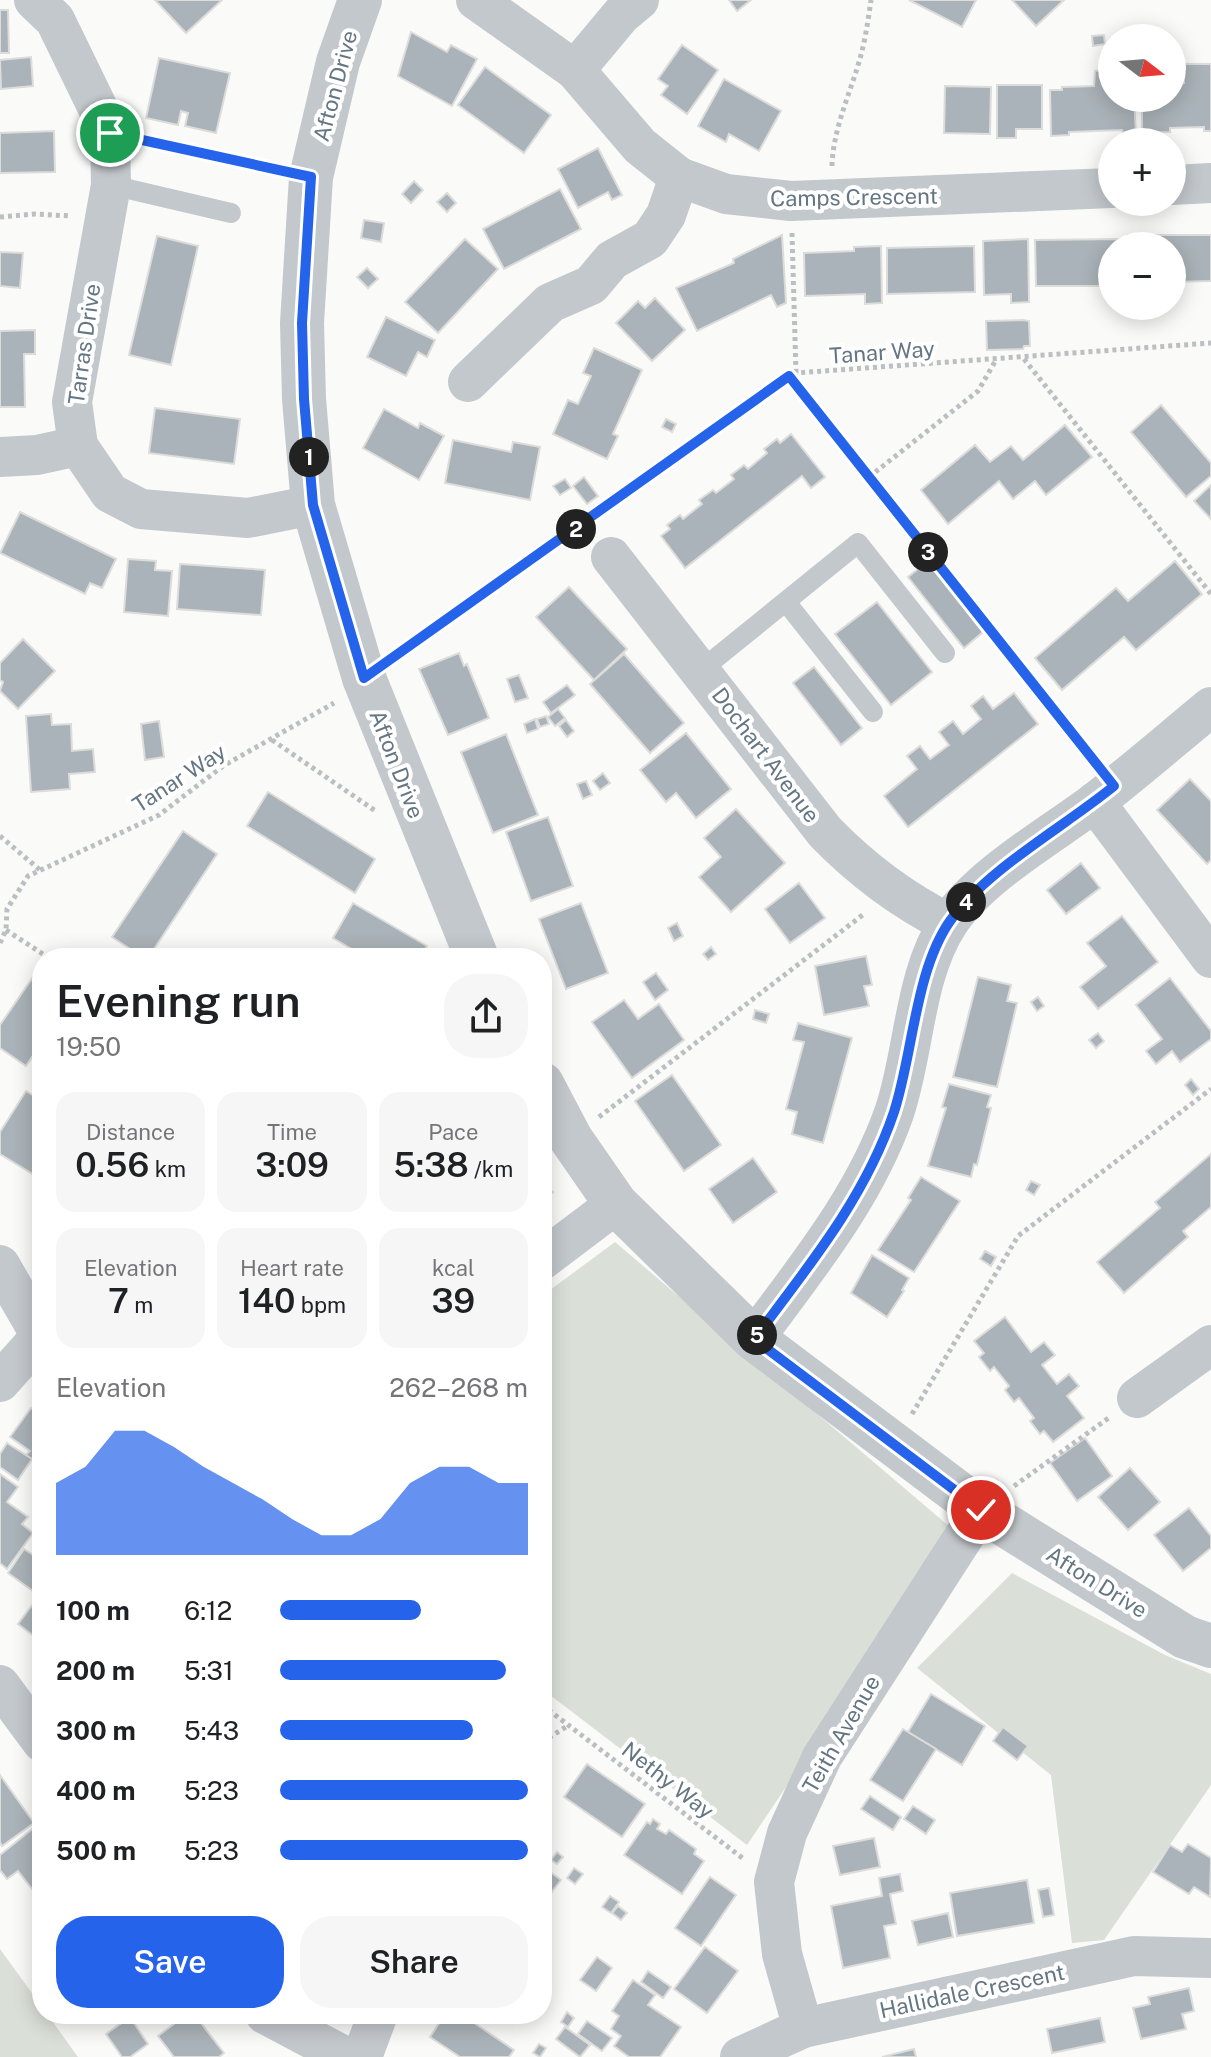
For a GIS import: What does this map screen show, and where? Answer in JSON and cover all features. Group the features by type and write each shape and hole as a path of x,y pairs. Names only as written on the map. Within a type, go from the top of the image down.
{"street":[{"name":"Afton Drive","path":"360,0 338,62 311,177 302,323 304,399 313,505 365,681 465,948"},
{"name":"Camps Crescent","path":"476,0 575,70 640,146 679,177 726,194 791,201 1098,189"},
{"path":"575,70 621,15 639,0"},
{"name":"Tarras Drive","path":"56,7 110,133 107,202 72,402 78,446 110,493 141,509 248,518 313,505"},
{"path":"468,382 550,303 591,285 612,260 650,239 666,215 679,177"},
{"path":"1186,184 1211,183"},
{"path":"0,457 37,455 78,446"},
{"name":"Dochart Avenue","path":"611,557 825,832 848,856 894,892 948,923"},
{"path":"754,1339 851,1205 879,1152 895,1110 929,965 948,923 974,891 1104,794 1211,707"},
{"path":"1104,794 1211,958"},
{"name":"Afton Drive","path":"552,1103 571,1139 616,1204 754,1339 981,1510 1185,1637 1211,1646"},
{"path":"552,1252 616,1204"},
{"path":"0,1265 32,1320"},
{"path":"0,1382 32,1345"},
{"path":"1137,1398 1211,1345"},
{"name":"Teith Avenue","path":"803,2028 782,1954 774,1882 787,1833 822,1757 981,1510"},
{"path":"0,1685 32,1722"},
{"name":"Hallidale Crescent","path":"740,2057 803,2028 1134,1956 1211,1958"},
{"path":"284,2024 346,2057"},
{"path":"362,2057 374,2024"}],"lane":[{"path":"107,202 231,213"},
{"path":"701,670 858,543 945,653"},
{"path":"786,602 873,712"}],"path":[{"path":"830,200 832,145 860,59 871,0"},
{"path":"110,133 311,177"},
{"path":"791,201 796,373"},
{"path":"0,217 107,202"},
{"name":"Tanar Way","path":"0,943 6,930 7,909 28,876 159,815 223,766 272,740 365,681 789,376 796,373 1211,343"},
{"path":"1023,358 1211,594"},
{"path":"869,477 978,391 996,360"},
{"path":"789,376 869,477 1104,794"},
{"path":"272,740 377,812"},
{"path":"0,836 40,870"},
{"path":"571,1139 894,892"},
{"path":"6,930 34,948"},
{"path":"895,1443 1018,1236 1211,1089"},
{"path":"981,1510 1137,1398"},
{"name":"Nethy Way","path":"552,1712 774,1882"},
{"path":"552,1736 569,1725"}],"shaded area":[{"path":"615,1242 957,1533 747,1845 552,1697 552,1289"},
{"path":"1012,1573 1165,1655 1211,1674 1211,1785 1104,1940 1072,1943 1051,1775 917,1668"},
{"path":"0,1949 32,1993 32,2024 54,2024 78,2057 0,2057"}],"building":[{"path":"155,0 222,0 186,33"},
{"path":"729,0 751,0 737,11"},
{"path":"909,0 976,0 962,27"},
{"path":"1012,0 1064,0 1036,26"},
{"path":"0,10 8,10 9,53 0,53"},
{"path":"411,32 447,52 451,45 477,59 452,106 398,76"},
{"path":"1092,36 1098,36 1098,45 1093,46"},
{"path":"682,45 718,70 687,114 661,95 668,86 658,79"},
{"path":"31,57 33,86 1,89 0,60"},
{"path":"159,58 230,73 216,133 185,126 188,113 181,111 178,125 146,118"},
{"path":"1186,64 1211,64 1211,131 1204,131 1204,127 1142,128 1142,112 1186,112"},
{"path":"485,67 551,115 524,153 458,105"},
{"path":"1095,71 1098,71 1098,112 1135,112 1136,128 1098,128 1098,131 1051,136 1050,90 1094,86"},
{"path":"724,79 781,111 759,151 729,134 726,142 698,126"},
{"path":"997,85 1042,85 1042,129 1016,129 1016,138 997,138"},
{"path":"945,86 991,87 990,134 944,133"},
{"path":"54,131 55,172 0,173 0,133"},
{"path":"598,148 622,195 612,200 608,192 578,208 558,169"},
{"path":"414,181 423,190 411,203 402,194"},
{"path":"560,189 581,229 504,269 483,229"},
{"path":"447,193 456,203 447,212 437,202"},
{"path":"364,220 384,223 381,242 361,238"},
{"path":"782,235 786,303 777,307 771,295 697,331 676,288 734,263 733,259"},
{"path":"1186,235 1211,235 1211,281 1186,282"},
{"path":"157,236 198,246 171,365 129,355"},
{"path":"465,239 498,269 438,333 405,302"},
{"path":"1028,239 1029,302 1011,303 1011,294 984,295 983,241"},
{"path":"1098,239 1098,286 1036,286 1035,240"},
{"path":"881,246 882,303 865,304 865,294 805,296 804,253 854,251 854,247"},
{"path":"974,246 975,292 887,294 887,248"},
{"path":"0,252 23,253 20,288 0,286"},
{"path":"367,268 378,279 368,288 357,277"},
{"path":"655,298 685,330 652,361 616,323 638,301 645,308"},
{"path":"386,317 435,340 427,357 418,352 406,376 367,357"},
{"path":"986,321 1029,321 1030,346 987,350"},
{"path":"35,330 35,354 24,354 25,407 0,407 0,331"},
{"path":"594,348 642,370 613,434 618,436 607,459 553,434 568,400 578,404 591,376 583,373"},
{"path":"1161,405 1211,463 1211,476 1186,497 1131,432"},
{"path":"155,408 240,419 234,464 149,453"},
{"path":"384,409 418,428 420,423 444,436 419,480 363,448"},
{"path":"666,419 676,424 672,432 662,427"},
{"path":"1065,425 1092,457 1046,495 1035,481 1013,499 999,481 948,524 921,490 975,445 990,462 1011,446 1023,460"},
{"path":"791,434 825,477 811,488 802,476 685,568 661,536 670,529 667,525 680,515 683,519 702,504 699,500 713,490 716,493 734,479 731,475 744,465 748,469 767,453 764,449 777,439 780,443"},
{"path":"453,440 511,452 513,442 540,447 530,500 445,483"},
{"path":"584,477 598,496 587,504 573,486"},
{"path":"565,479 571,488 560,495 553,486"},
{"path":"1211,485 1211,519 1194,501"},
{"path":"20,512 116,559 102,588 90,583 85,594 0,553"},
{"path":"128,559 156,561 155,570 172,571 168,616 124,612"},
{"path":"928,561 983,632 964,648 908,577"},
{"path":"1175,561 1202,594 1136,650 1124,637 1062,690 1035,658 1116,588 1128,601"},
{"path":"180,564 265,570 261,615 177,609"},
{"path":"569,587 627,649 594,680 536,617"},
{"path":"877,602 932,672 891,705 835,634"},
{"path":"23,639 55,671 18,709 0,691 3,682 0,680 0,663"},
{"path":"459,653 464,666 467,664 489,718 448,735 419,669"},
{"path":"624,654 684,723 650,753 590,684"},
{"path":"814,667 862,728 841,745 793,683"},
{"path":"519,675 528,698 515,702 507,679"},
{"path":"567,685 575,695 551,713 543,702"},
{"path":"1014,693 1038,724 908,827 884,796 917,769 907,756 920,746 930,759 949,745 939,732 953,721 963,734 981,719 971,706 983,696 993,709"},
{"path":"558,709 565,718 555,726 548,717"},
{"path":"51,714 52,725 71,724 72,751 93,749 95,772 69,774 70,789 31,792 26,716"},
{"path":"546,716 549,724 540,727 537,719"},
{"path":"535,719 538,729 527,733 524,724"},
{"path":"566,720 574,731 567,737 559,726"},
{"path":"159,721 164,757 145,760 141,724"},
{"path":"686,733 731,789 696,818 676,793 666,802 640,770"},
{"path":"506,734 538,815 493,833 461,752"},
{"path":"603,773 610,783 600,790 593,781"},
{"path":"1190,779 1211,801 1211,860 1207,864 1157,810"},
{"path":"586,781 592,795 583,799 577,784"},
{"path":"268,792 375,859 355,893 247,826"},
{"path":"736,809 785,863 731,912 699,877 721,857 704,838"},
{"path":"548,817 573,886 531,901 506,832"},
{"path":"183,831 217,854 155,948 129,948 112,937"},
{"path":"1081,863 1100,888 1066,914 1047,890"},
{"path":"799,883 825,918 790,943 765,909"},
{"path":"353,903 427,946 350,948 333,938"},
{"path":"581,903 608,973 566,989 539,919"},
{"path":"1122,916 1158,962 1098,1009 1080,987 1106,966 1087,943"},
{"path":"677,923 683,936 674,941 668,928"},
{"path":"711,947 716,954 708,960 703,954"},
{"path":"866,956 872,985 864,986 869,1006 824,1015 815,966"},
{"path":"656,973 668,990 655,1000 643,982"},
{"path":"978,977 1011,985 1007,1001 1017,1003 997,1087 953,1077"},
{"path":"32,978 32,1057 26,1066 0,1048 0,1025"},
{"path":"1170,978 1211,1031 1211,1039 1180,1062 1172,1051 1156,1064 1146,1051 1162,1039 1136,1005"},
{"path":"1038,997 1044,1006 1037,1011 1031,1002"},
{"path":"624,1000 638,1019 659,1004 684,1040 632,1078 592,1022"},
{"path":"755,1010 769,1014 766,1023 753,1019"},
{"path":"798,1023 852,1038 823,1143 792,1134 797,1112 786,1109 804,1042 793,1040"},
{"path":"1098,1033 1104,1041 1096,1048 1089,1040"},
{"path":"672,1075 721,1145 684,1171 635,1101"},
{"path":"1191,1079 1199,1089 1193,1095 1185,1085"},
{"path":"949,1084 991,1095 987,1107 991,1108 977,1165 974,1164 971,1177 928,1166 946,1108 942,1107"},
{"path":"26,1091 32,1095 32,1174 0,1154 0,1132"},
{"path":"1211,1154 1211,1207 1183,1231 1188,1237 1124,1293 1097,1262 1160,1208 1155,1202"},
{"path":"753,1158 777,1192 733,1223 709,1189"},
{"path":"921,1177 960,1201 914,1272 878,1250 911,1200 908,1198"},
{"path":"1031,1181 1040,1185 1034,1195 1026,1190"},
{"path":"985,1251 996,1257 991,1266 980,1259"},
{"path":"872,1255 909,1278 887,1317 851,1293"},
{"path":"1005,1317 1031,1352 1044,1342 1055,1355 1042,1365 1057,1384 1069,1374 1079,1386 1067,1396 1084,1418 1053,1442 1044,1431 1040,1434 1030,1421 1034,1418 1019,1398 1014,1402 1005,1390 1009,1386 994,1367 990,1371 979,1357 984,1353 974,1341"},
{"path":"32,1409 32,1459 26,1455 30,1451 10,1437"},
{"path":"1085,1438 1112,1476 1077,1501 1050,1463"},
{"path":"7,1443 32,1459 18,1480 0,1467 0,1454"},
{"path":"1130,1468 1160,1502 1128,1530 1098,1497"},
{"path":"0,1474 18,1487 7,1502 28,1517 22,1524 32,1534 7,1569 0,1563"},
{"path":"1189,1508 1211,1536 1211,1548 1183,1571 1154,1535"},
{"path":"24,1549 32,1554 32,1590 8,1573"},
{"path":"32,1605 32,1634 18,1624"},
{"path":"931,1694 985,1726 962,1765 908,1732"},
{"path":"1003,1727 1028,1746 1017,1760 993,1741"},
{"path":"903,1729 936,1749 903,1801 870,1780"},
{"path":"587,1764 645,1804 622,1837 564,1797"},
{"path":"0,1775 32,1824 2,1846"},
{"path":"870,1796 901,1817 893,1830 861,1809"},
{"path":"913,1806 935,1820 926,1834 904,1819"},
{"path":"653,1819 660,1824 657,1829 666,1834 669,1830 696,1849 694,1854 704,1861 682,1894 624,1855 647,1822 650,1824"},
{"path":"32,1829 32,1889 18,1871 7,1879 0,1870 0,1855"},
{"path":"874,1838 880,1867 840,1875 833,1846"},
{"path":"1188,1844 1211,1858 1210,1897 1194,1887 1189,1894 1153,1872 1170,1845 1182,1852"},
{"path":"557,1852 563,1857 557,1864 552,1859"},
{"path":"574,1868 583,1874 575,1884 567,1878"},
{"path":"552,1873 561,1880 552,1891"},
{"path":"900,1874 903,1891 890,1894 896,1924 884,1926 890,1958 843,1968 831,1906 882,1896 879,1878"},
{"path":"710,1877 736,1895 701,1946 675,1928"},
{"path":"1027,1880 1034,1923 957,1936 950,1893"},
{"path":"1049,1888 1054,1915 1043,1917 1038,1890"},
{"path":"610,1896 619,1902 611,1913 602,1907"},
{"path":"618,1906 627,1913 621,1920 612,1913"},
{"path":"948,1913 953,1937 918,1945 912,1921"},
{"path":"705,1947 738,1971 707,2013 674,1989"},
{"path":"597,1957 612,1968 596,1991 580,1980"},
{"path":"648,1971 671,1987 663,1998 641,1982"},
{"path":"633,1980 655,1995 648,2005 681,2027 660,2057 629,2057 614,2046 621,2036 611,2029 619,2016 612,2011"},
{"path":"1189,1988 1194,2011 1182,2014 1186,2029 1141,2039 1133,2008 1150,2004 1148,1997"},
{"path":"567,2012 574,2018 568,2027 561,2022"},
{"path":"1100,2018 1105,2042 1052,2053 1047,2029"},
{"path":"587,2021 612,2038 602,2051 578,2034"},
{"path":"120,2024 135,2024 148,2044 130,2057 122,2057 106,2034"},
{"path":"174,2024 202,2024 224,2053 219,2057 174,2057 158,2036"},
{"path":"438,2024 476,2024 514,2050 509,2057 460,2057 430,2037"},
{"path":"565,2027 590,2045 580,2057 556,2039"},
{"path":"539,2044 546,2048 540,2057 533,2053"},
{"path":"914,2049 916,2057 882,2057"}],"route":[{"path":"110,133 311,177 302,323 304,399 313,505 364,678 789,376 1114,786 974,891 948,923 929,965 895,1110 879,1152 859,1192 826,1242 754,1339 981,1510"}]}
